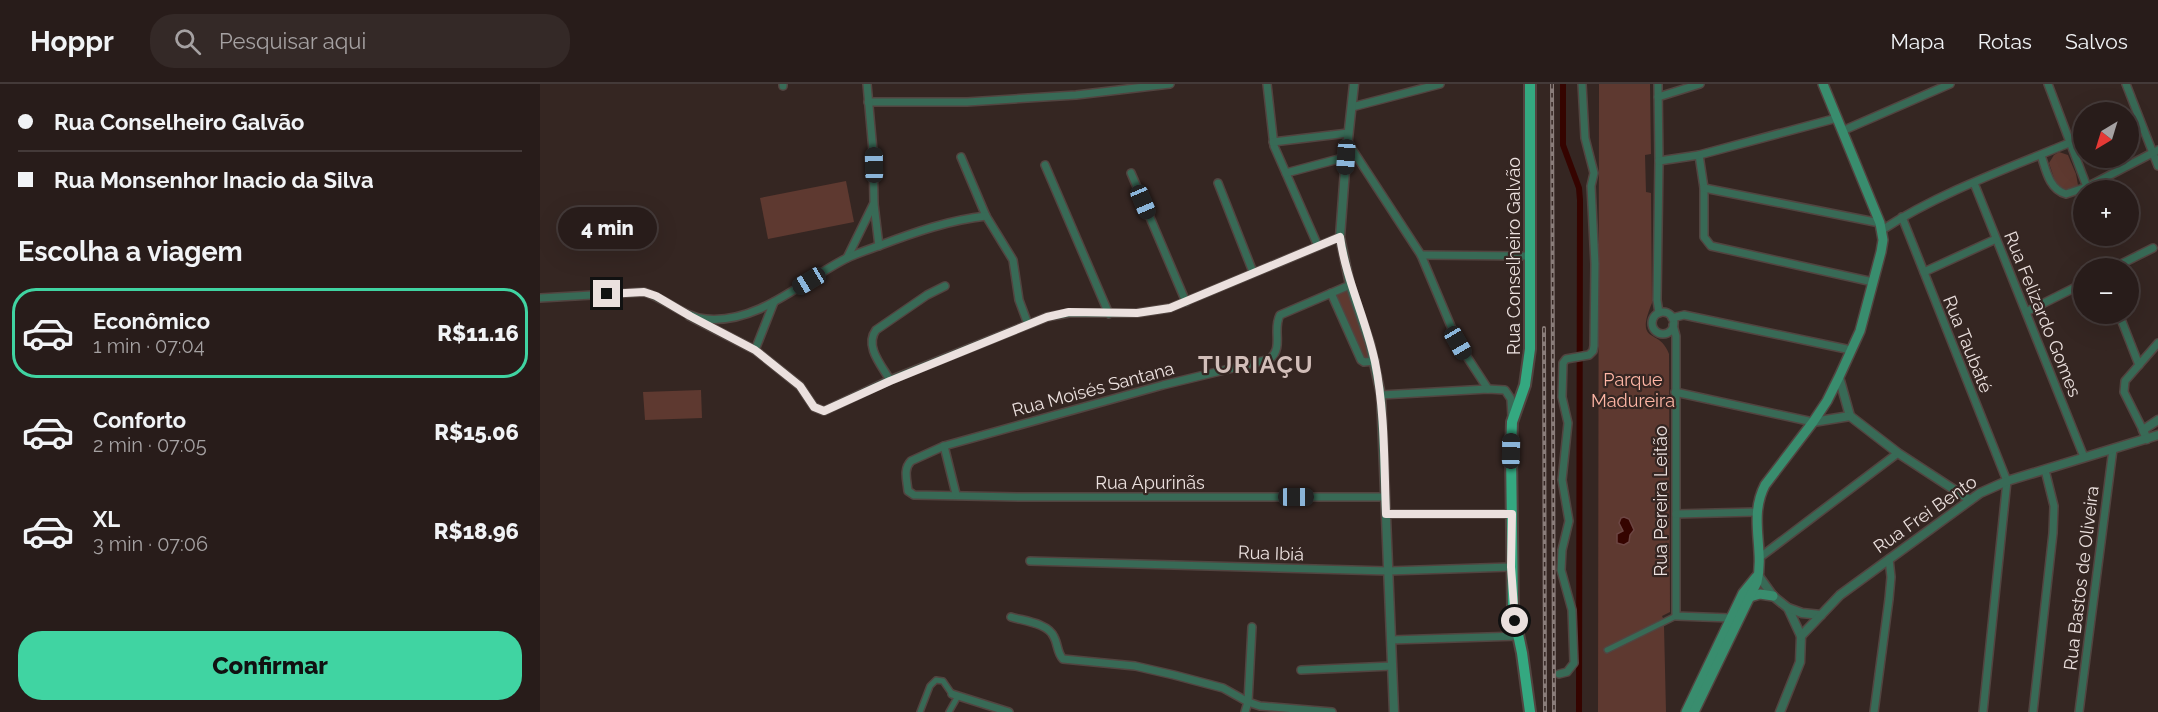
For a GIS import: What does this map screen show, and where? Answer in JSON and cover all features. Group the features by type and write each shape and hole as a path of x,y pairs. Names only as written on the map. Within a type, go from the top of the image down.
{"main road":[{"name":"Rua Conselheiro Galvão","path":"1530,84 1531,329 1529,366 1512,422 1511,567 1513,611 1530,712"},
{"path":"1694,712 1750,597 1758,575 1756,512 1758,500 1765,485 1827,401 1860,330 1881,252 1881,227 1823,84"},
{"path":"1686,712 1731,618 1749,585 1758,575"},
{"path":"1750,597 1760,594 1773,596"}],"street":[{"path":"867,84 873,151 874,203 879,246"},
{"path":"868,102 967,102 1076,95 1170,84"},
{"path":"1266,84 1273,142 1318,246"},
{"path":"1354,84 1340,237 1350,285 1375,361 1381,395 1394,712"},
{"path":"1352,107 1440,84"},
{"path":"1559,674 1567,672 1574,663 1572,610 1563,579 1561,558 1569,521 1563,489 1568,423 1562,397 1563,363 1566,359 1589,355 1594,346 1595,264 1591,186 1594,173 1585,138 1582,84"},
{"path":"1658,84 1657,300 1659,313"},
{"path":"1658,97 1700,84"},
{"path":"1842,131 1950,84"},
{"path":"2048,84 2084,180"},
{"path":"2126,84 2155,152 2158,166"},
{"path":"1659,161 1699,155 1837,118"},
{"path":"1273,142 1348,133"},
{"path":"1348,143 1421,255 1458,343 1488,389"},
{"path":"1704,188 1881,227 1974,183 2069,143"},
{"path":"2101,180 2155,152"},
{"path":"1699,155 1704,188 1704,237 1711,246 1873,282"},
{"path":"2041,155 2049,178 2058,191 2066,194 2073,192"},
{"path":"961,157 986,216 1013,260 1020,305 1028,324"},
{"path":"1286,172 1346,157"},
{"path":"1045,165 1109,314"},
{"path":"1131,173 1186,302"},
{"path":"1218,183 1253,272"},
{"name":"Rua Felizardo Gomes","path":"1974,183 2084,457"},
{"path":"847,258 874,203"},
{"path":"690,316 720,319 748,313 774,302 847,258 920,230 986,216"},
{"name":"Rua Taubaté","path":"1902,217 2007,481"},
{"path":"540,298 644,292 656,296 755,350 800,386 811,404 824,411 1028,324 1069,312 1109,314 1155,312 1186,302 1340,237"},
{"path":"1924,272 1996,239"},
{"path":"2132,258 2152,248"},
{"path":"1421,255 1529,256"},
{"name":"Rua Moisés Santana","path":"914,495 908,491 906,470 911,461 944,446 1163,385 1270,359 1277,350 1277,321 1280,315 1350,285"},
{"path":"890,381 872,346 872,335 927,295 945,286"},
{"path":"2026,312 2073,289"},
{"path":"1331,293 1361,360 1375,361"},
{"path":"755,350 774,302"},
{"path":"1673,321 1668,314 1659,313 1653,317 1652,324 1655,330 1664,334 1675,349"},
{"path":"1664,334 1670,331 1673,321 1684,315 1851,350"},
{"name":"Rua Pereira Leitão","path":"1673,321 1676,336 1676,616"},
{"path":"2123,324 2139,365"},
{"path":"2158,344 2125,381 2124,392 2145,434 2158,420"},
{"path":"1839,376 1850,416 1898,453 1970,500"},
{"path":"1381,395 1488,389 1508,392 1511,399 1512,422"},
{"path":"1675,392 1813,422 1850,416"},
{"name":"Rua Frei Bento","path":"1801,636 1840,595 1989,488 2113,449 2145,434 2158,435"},
{"path":"944,446 956,494"},
{"name":"Rua Bastos de Oliveira","path":"2079,712 2113,449"},
{"path":"1759,558 1898,453"},
{"path":"2032,712 2054,533 2054,506 2045,470"},
{"path":"1983,712 2007,481"},
{"name":"Rua Apurinãs","path":"914,495 1386,497"},
{"path":"1676,514 1756,512"},
{"path":"1386,514 1512,514"},
{"path":"1874,712 1891,577 1889,559"},
{"name":"Rua Ibiá","path":"1030,561 1388,571 1511,567"},
{"path":"1874,570 1884,572 1891,577"},
{"path":"1758,575 1773,596 1788,608 1802,613 1821,615"},
{"path":"1780,712 1800,662 1801,636 1788,608"},
{"path":"1607,650 1676,616 1731,618"},
{"path":"1011,617 1038,625 1052,633 1059,656 1063,659 1135,666 1223,688 1248,702 1284,709 1332,712"},
{"path":"1245,712 1248,702 1252,627"},
{"path":"1391,640 1519,636"},
{"path":"1301,670 1392,666"},
{"path":"920,712 930,686 939,679 955,695 1009,712"},
{"path":"949,712 955,695"}],"green space":[{"name":"Parque Madureira","path":"1599,84 1650,84 1651,154 1645,155 1646,192 1651,193 1652,303 1646,325 1647,331 1665,346 1669,354 1670,612 1662,616 1666,624 1664,626 1666,712 1598,712"},
{"path":"2059,152 2068,155 2077,180 2073,180 2073,189 2063,192 2056,184 2049,163"},
{"path":"846,181 854,222 768,239 760,198"},
{"path":"1351,289 1370,359 1363,361 1334,295"},
{"path":"701,390 702,418 645,420 643,392"}],"shaded area":[{"path":"1624,517 1629,519 1634,530 1629,542 1624,545 1617,543 1617,534 1623,531 1619,523"}],"waterway":[{"path":"1563,84 1563,145 1579,188 1580,200 1579,712"}],"railway":[{"path":"1552,84 1554,712"},
{"path":"1544,328 1545,712"}],"district":[{"name":"TURIAÇU","path":"1256,364"}],"route":[{"path":"607,294 644,292 656,296 755,350 800,386 814,407 824,411 890,381 1047,317 1069,312 1137,313 1170,308 1340,237 1350,285 1375,361 1381,395 1386,514 1512,514 1511,567 1515,621"}]}
